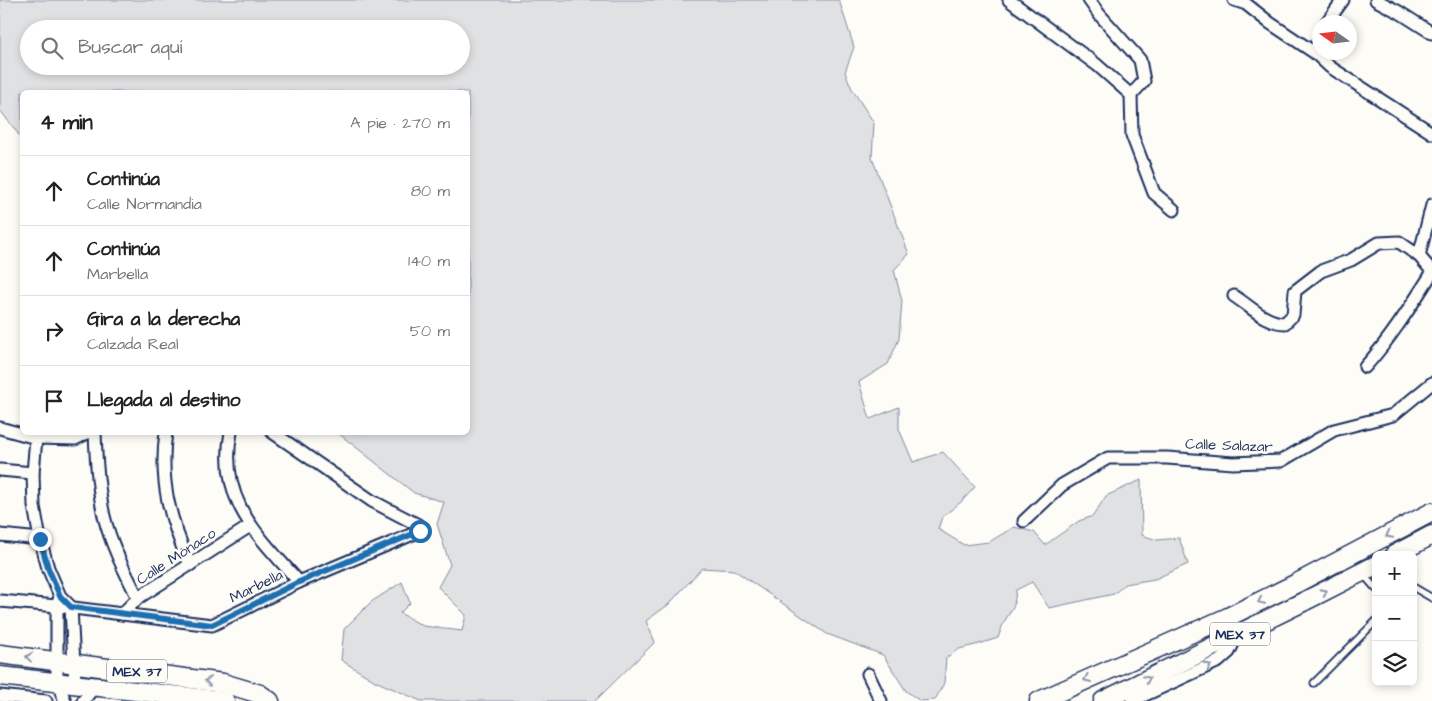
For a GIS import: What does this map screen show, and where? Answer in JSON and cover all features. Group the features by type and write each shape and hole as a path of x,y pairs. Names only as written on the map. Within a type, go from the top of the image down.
{"main road":[{"name":"MEX 37","path":"1039,701 1228,618 1432,512"},
{"path":"1402,551 1432,535"},
{"name":"MEX 37","path":"1103,701 1304,602 1368,568"},
{"path":"1295,584 1304,602"},
{"name":"MEX 37","path":"0,654 223,683 260,694 270,701"},
{"name":"MEX 37","path":"0,676 225,701"}],"street":[{"path":"1009,0 1097,65 1131,95"},
{"path":"1089,0 1140,60 1144,81 1131,95 1132,135 1154,193 1174,210"},
{"path":"1234,0 1246,4 1270,23 1312,51"},
{"path":"1332,15 1343,0"},
{"path":"1376,0 1432,33"},
{"path":"1322,60 1330,67 1432,133"},
{"path":"1420,256 1432,205"},
{"path":"1234,296 1263,317 1275,323 1285,323 1293,316 1295,291 1321,271 1351,260 1379,243 1398,242 1420,256 1432,272 1394,332 1365,367"},
{"name":"Calle Salazar","path":"1024,521 1062,485 1108,458 1167,458 1233,462 1281,461 1334,430 1393,415 1432,383"},
{"path":"0,428 20,434"},
{"path":"25,435 36,438 75,438 82,435"},
{"path":"95,435 96,474 105,518 119,559 138,598"},
{"path":"166,435 163,450 164,480 169,510 178,538 190,565"},
{"name":"Marbella","path":"71,607 212,625 299,582 250,526 239,507 232,487 228,453 231,435"},
{"path":"276,435 372,500 418,525 420,531 299,582"},
{"path":"36,438 32,473 34,506 40,539 59,601 65,662 75,684"},
{"path":"0,470 32,473"},
{"name":"Calle Mónaco","path":"122,614 138,598 250,526"},
{"path":"0,535 40,539"},
{"path":"0,601 59,601 71,607 65,662 57,682 64,701"},
{"path":"1132,701 1219,661 1229,652 1237,635 1228,618"},
{"path":"868,674 881,701"},
{"path":"83,701 95,686"},
{"path":"0,696 46,701"}],"lane":[{"path":"1417,589 1432,598"},
{"path":"1314,683 1372,625"}],"shaded area":[{"path":"0,0 839,0 854,47 845,72 852,89 874,123 872,158 909,254 894,270 902,301 899,339 888,364 859,382 870,419 899,407 899,429 913,462 943,452 975,487 961,502 942,517 938,529 964,545 989,542 1014,527 1034,532 1045,545 1079,521 1093,516 1106,496 1141,480 1142,535 1157,540 1179,538 1188,564 1155,579 1125,584 1114,594 1049,608 1032,582 1016,590 1014,605 1003,624 998,638 959,649 946,658 944,683 935,700 920,701 906,691 883,655 827,634 734,570 702,568 668,605 646,621 655,642 595,701 421,701 375,681 341,660 344,629 371,602 402,582 410,603 400,613 423,626 462,631 466,615 438,587 450,565 437,524 444,502 414,493 341,435 470,435 470,90 20,90 20,136 0,110"}],"route":[{"path":"40,539 48,568 60,596 71,607 212,625 299,582 420,531"}]}
